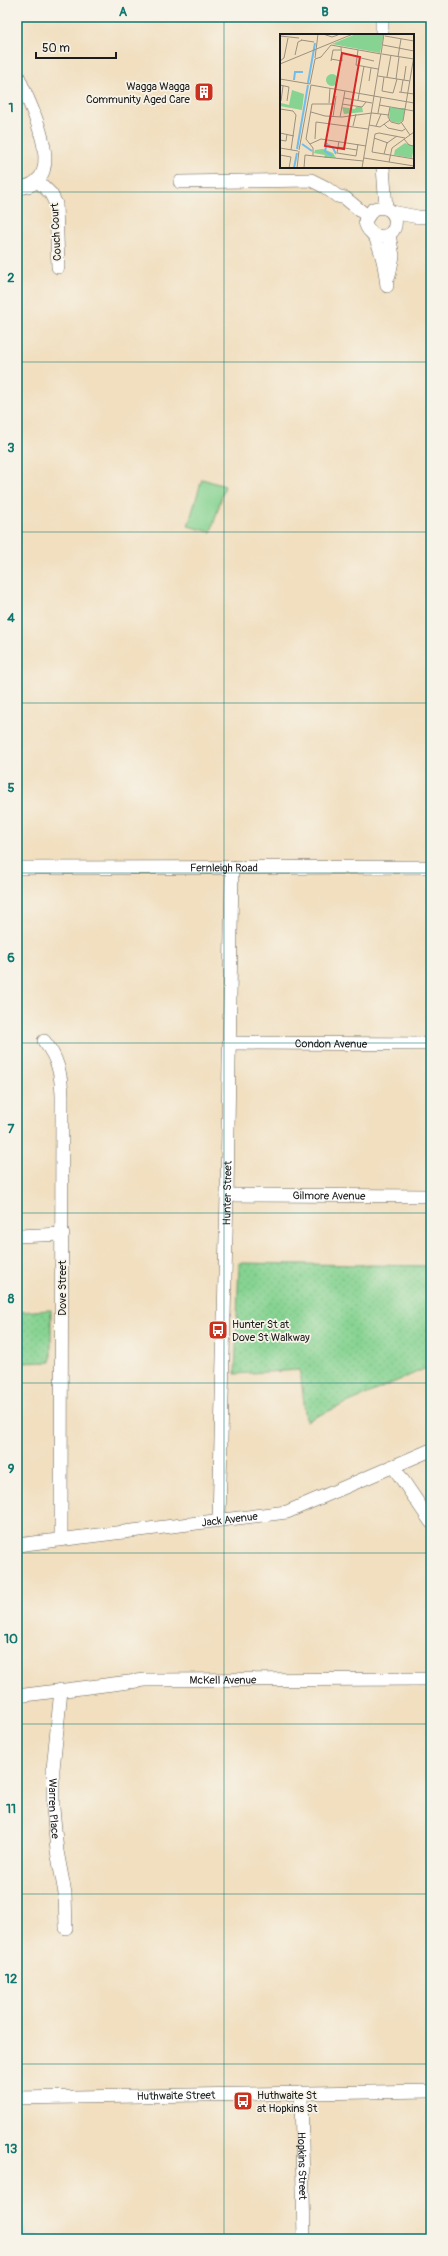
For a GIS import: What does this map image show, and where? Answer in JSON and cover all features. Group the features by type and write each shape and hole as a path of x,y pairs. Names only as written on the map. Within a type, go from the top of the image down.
{"street":[{"path":"382,17 382,34"},
{"path":"17,74 32,108 46,156 44,170 37,180 30,185 17,188"},
{"path":"180,182 311,180 325,187 337,196 340,203 377,214 395,216 392,231 393,256 387,286 383,257 375,236 371,234 377,214 383,171"},
{"name":"Couch Court","path":"37,180 51,194 56,204 58,267"},
{"path":"377,214 425,217"},
{"path":"375,236 385,237 392,231 425,217"},
{"name":"Hunter Street","path":"219,1520 227,1195 232,867"},
{"name":"Fernleigh Road","path":"17,868 431,867"},
{"name":"Dove Street","path":"44,1041 56,1058 62,1081 61,1539"},
{"name":"Condon Avenue","path":"230,1043 431,1044"},
{"name":"Gilmore Avenue","path":"227,1195 431,1196"},
{"path":"17,1236 62,1234"},
{"name":"Jack Avenue","path":"17,1545 287,1512 431,1450"},
{"path":"393,1466 431,1522"},
{"name":"McKell Avenue","path":"17,1696 145,1680 431,1679"},
{"name":"Warren Place","path":"61,1690 53,1768 53,1808 57,1851 65,1893 66,1928"},
{"name":"Huthwaite Street","path":"17,2098 431,2091"},
{"name":"Hopkins Street","path":"301,2093 304,2239"}],"green space":[{"path":"202,479 225,486 211,532 188,526"},
{"path":"239,1263 431,1266 431,1366 306,1421 300,1370 235,1374"},
{"path":"51,1310 51,1362 17,1363 17,1312"}],"waterway":[{"path":"17,2187 25,2239"},
{"path":"25,2237 76,2239"}],"place":[{"name":"Wagga Wagga Community Aged Care","path":"204,92"},
{"name":"Hunter St at Dove St Walkway","path":"218,1330"},
{"name":"Huthwaite St at Hopkins St","path":"243,2101"}]}
